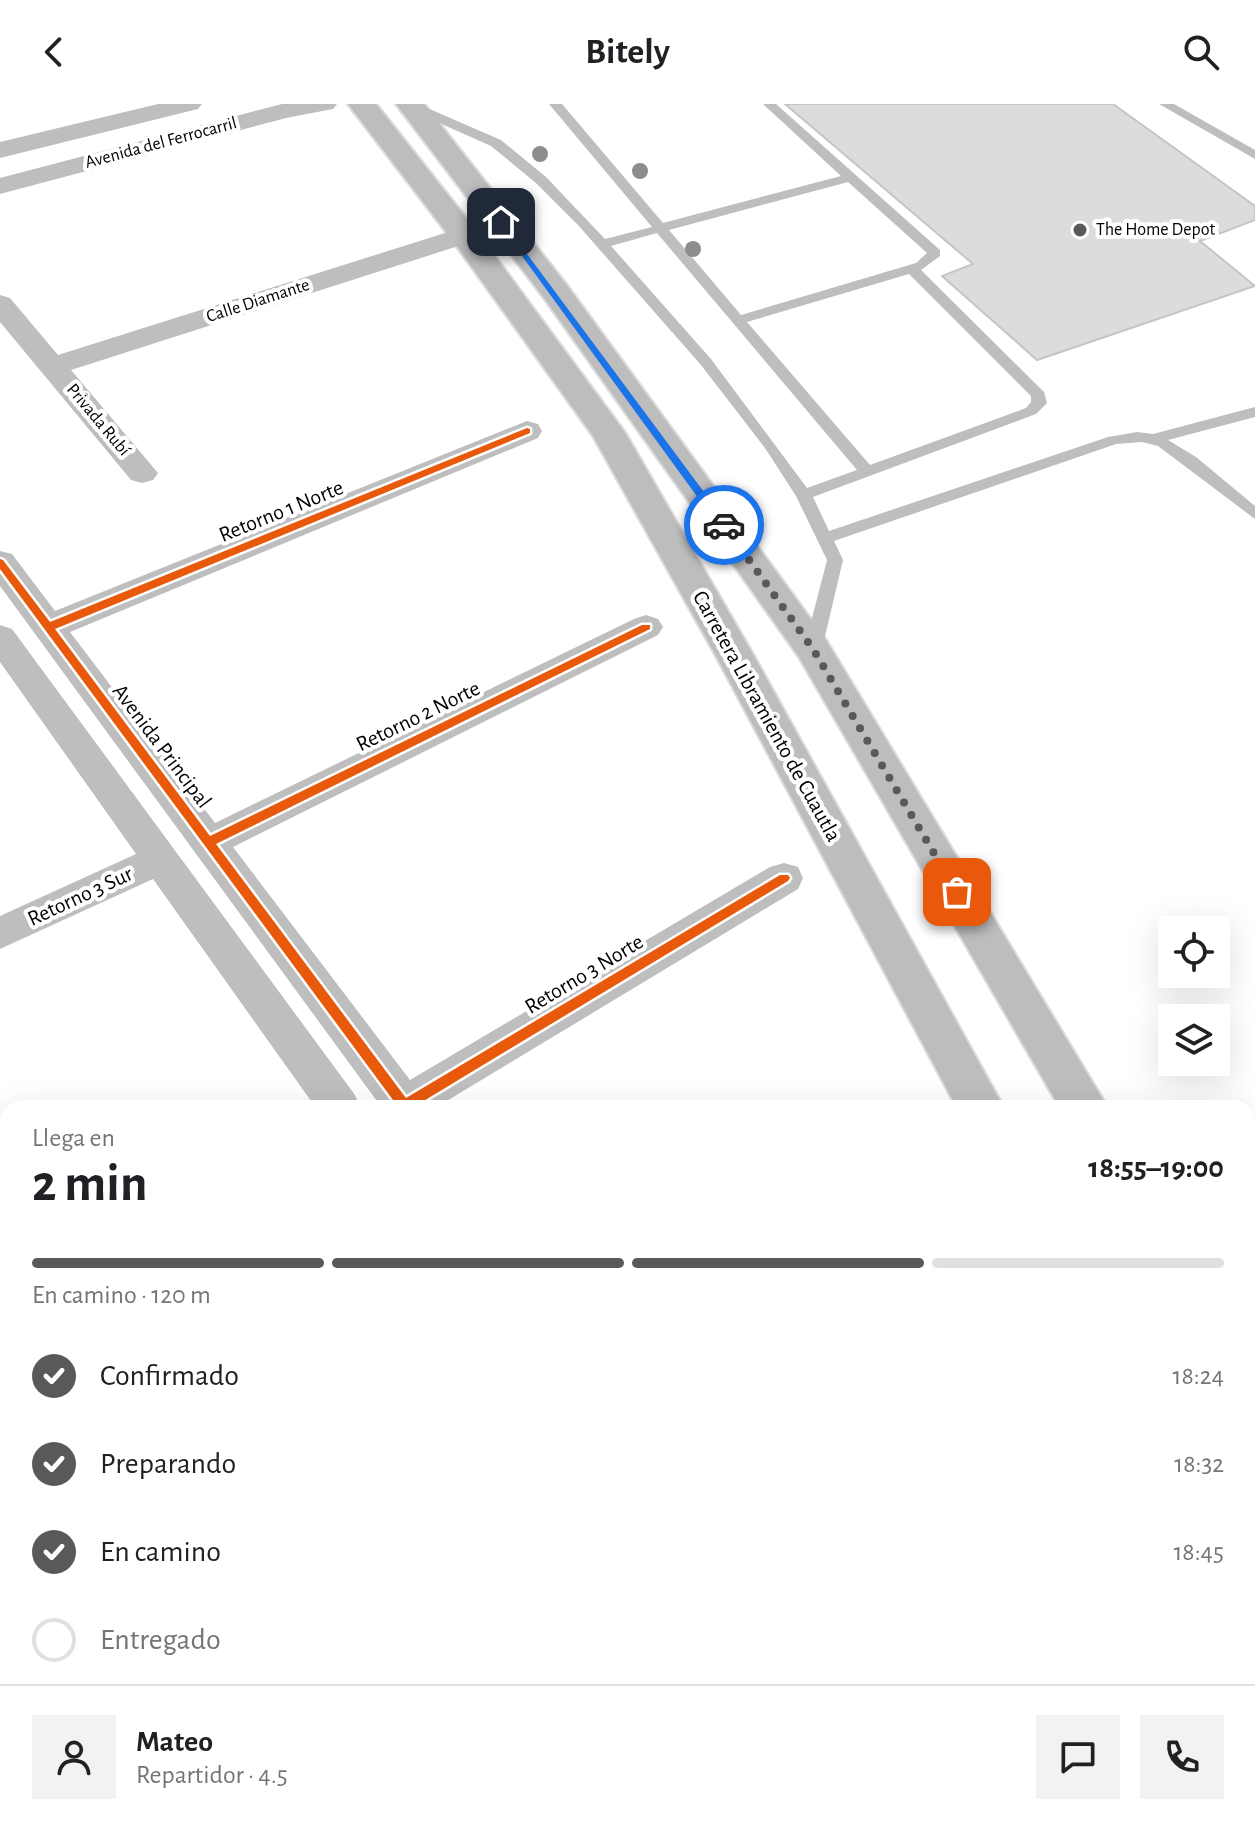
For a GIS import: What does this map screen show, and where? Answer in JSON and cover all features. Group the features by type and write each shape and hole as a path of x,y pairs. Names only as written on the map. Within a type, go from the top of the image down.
{"highway":[{"name":"Carretera Libramiento de Cuautla","path":"362,104 464,235 609,434 735,656 977,1100"},
{"path":"411,105 555,291 813,649 1080,1100"}],"street":[{"name":"Avenida del Ferrocarril","path":"0,150 189,104"},
{"name":"Avenida del Ferrocarril","path":"0,168 238,104"},
{"name":"Avenida del Ferrocarril","path":"0,186 284,111 324,104"},
{"name":"Calle Diamante","path":"53,366 464,235"},
{"name":"Privada Rubí","path":"0,304 142,473"},
{"name":"Retorno 1 Norte","path":"49,627 527,431"},
{"name":"Avenida Principal","path":"0,562 401,1100"},
{"name":"Retorno 2 Norte","path":"209,842 646,627"},
{"path":"2,644 334,1100"},
{"path":"67,731 113,713"},
{"name":"Retorno 3 Sur","path":"0,933 160,859"},
{"name":"Retorno 3 Norte","path":"415,1100 784,878"},
{"path":"257,994 303,969"}],"lane":[{"path":"555,104 867,472"},
{"path":"738,320 912,269 933,258 933,249 769,104"},
{"path":"1165,104 1255,155"},
{"path":"411,105 496,143 541,180 706,362 770,445 804,495 835,560 813,649"},
{"path":"602,244 852,177"},
{"path":"804,495 1031,411 1039,403 1039,395 912,269"},
{"path":"1152,439 1255,412"},
{"path":"825,538 1113,440 1134,436 1152,439 1173,449 1255,514"}],"building":[{"name":"The Home Depot","path":"785,104 1113,104 1255,206 1255,220 1200,241 1255,286 1037,360 942,276 973,264"}],"cycle path":[{"path":"49,627 527,431"},
{"path":"0,562 400,1100"},
{"path":"209,842 646,627"},
{"path":"412,1100 784,878"}],"way so far":[{"path":"724,525 813,649 957,892"}],"place":[{"name":"The Home Depot","path":"1080,230"}],"route":[{"path":"501,222 555,291 724,525"}]}
